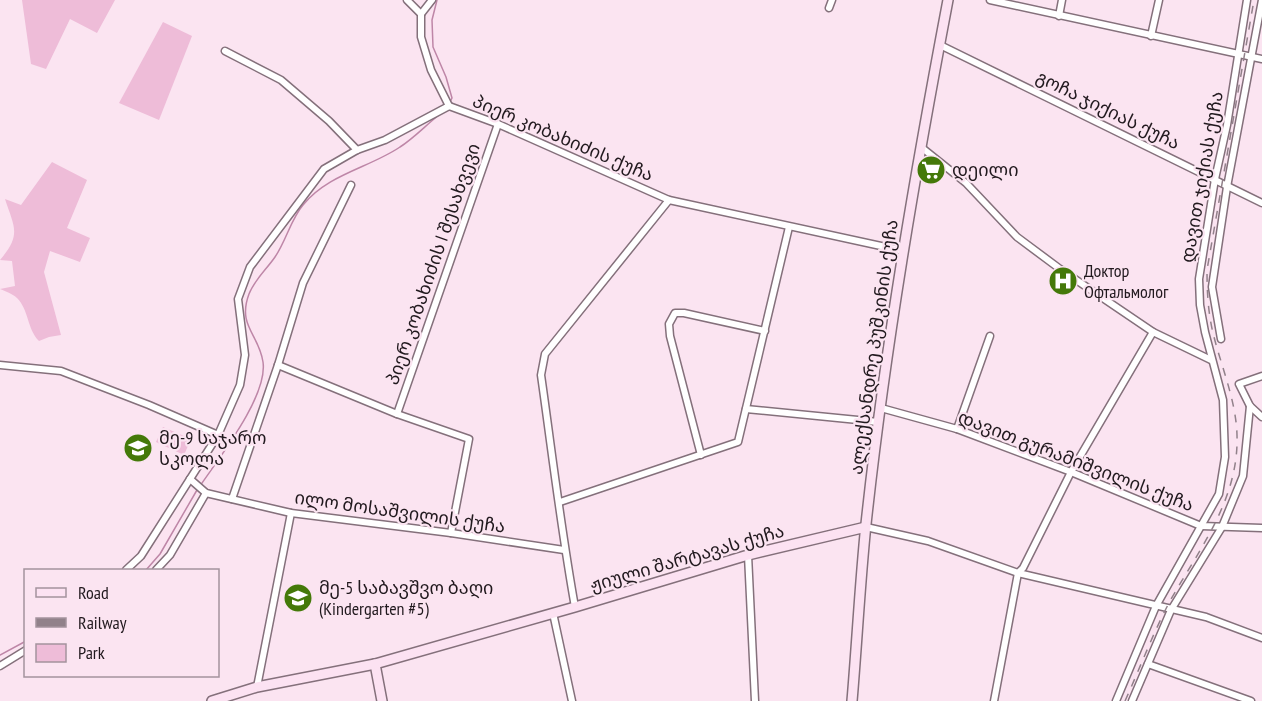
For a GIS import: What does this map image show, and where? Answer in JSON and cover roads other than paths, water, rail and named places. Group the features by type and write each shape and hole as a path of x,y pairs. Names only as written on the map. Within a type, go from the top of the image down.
{"street":[{"path":"407,0 421,14"},
{"path":"432,0 421,14 421,37 431,70 449,106"},
{"path":"829,8 832,0"},
{"name":"ალექსანდრე პუშკინის ქუჩა","path":"852,701 866,527 878,422 921,147 948,0"},
{"path":"990,0 1262,59"},
{"path":"1059,16 1062,0"},
{"path":"1151,36 1159,0"},
{"name":"დავით ჯიქიას ქუჩა","path":"1116,701 1156,606 1219,494 1225,457 1223,400 1211,360 1200,305 1199,279 1247,0"},
{"name":"დავით ჯიქიას ქუჩა","path":"1221,339 1212,287 1227,187 1262,0"},
{"name":"გოჩა ჯიქიას ქუჩა","path":"940,45 1262,203"},
{"path":"225,51 281,80 329,121 357,150"},
{"name":"პიერ კობახიძის ქუჩა","path":"127,569 141,556 218,435 240,385 245,355 238,299 250,267 324,169 357,150 385,140 449,106 498,124 669,200 904,251"},
{"name":"პიერ კობახიძის I შესახვევი","path":"398,414 498,124"},
{"path":"921,147 966,183 1017,237 1060,269 1153,332 1211,360"},
{"path":"232,500 303,283 351,185"},
{"path":"575,607 564,550 560,502 541,375 545,354 669,200"},
{"path":"560,502 738,442 789,227"},
{"path":"701,455 670,336 669,324 675,313 684,313 765,331"},
{"path":"994,701 1018,573 1023,568 1071,472 1153,332"},
{"path":"957,429 990,336"},
{"path":"0,365 61,371 218,435"},
{"path":"278,365 398,414 469,439 451,533"},
{"path":"1262,376 1239,384 1250,406 1262,417"},
{"path":"1132,701 1171,610 1222,527 1243,477 1250,406"},
{"name":"დავით გურამიშვილის ქუჩა","path":"880,408 957,429 1071,472 1201,526 1262,528"},
{"path":"746,409 878,422"},
{"path":"157,569 170,555 205,492 190,479"},
{"name":"ილო მოსაშვილის ქუჩა","path":"205,492 291,513 564,550"},
{"path":"256,687 291,513"},
{"name":"ჟიული შარტავას ქუჩა","path":"212,701 256,687 375,664 747,555 866,527 928,541 1018,573 1206,617 1262,639"},
{"path":"747,555 754,701"},
{"path":"553,613 572,701"},
{"path":"0,666 24,651"},
{"path":"1148,663 1251,701"},
{"path":"375,664 382,701"}],"waterway":[{"path":"437,0 432,20 433,47 446,77 452,98 450,102"},
{"path":"200,486 230,443 258,392 263,376 263,362 261,352 247,322 246,305 251,289 279,251 299,211 313,194 324,186 400,147 439,115"},
{"path":"147,569 160,554 197,490"},
{"path":"0,655 24,642"}],"railway":[{"path":"1125,701 1170,601 1216,522 1232,480 1236,458 1236,422 1211,325 1207,270 1254,0"}],"place":[{"name":"დეილი","path":"931,170"},
{"name":"Доктор Офтальмолог","path":"1063,281"},
{"name":"მე-9 საჯარო სკოლა","path":"138,448"},
{"name":"მე-5 საბავშვო ბაღი (Kindergarten #5)","path":"298,598"}]}
